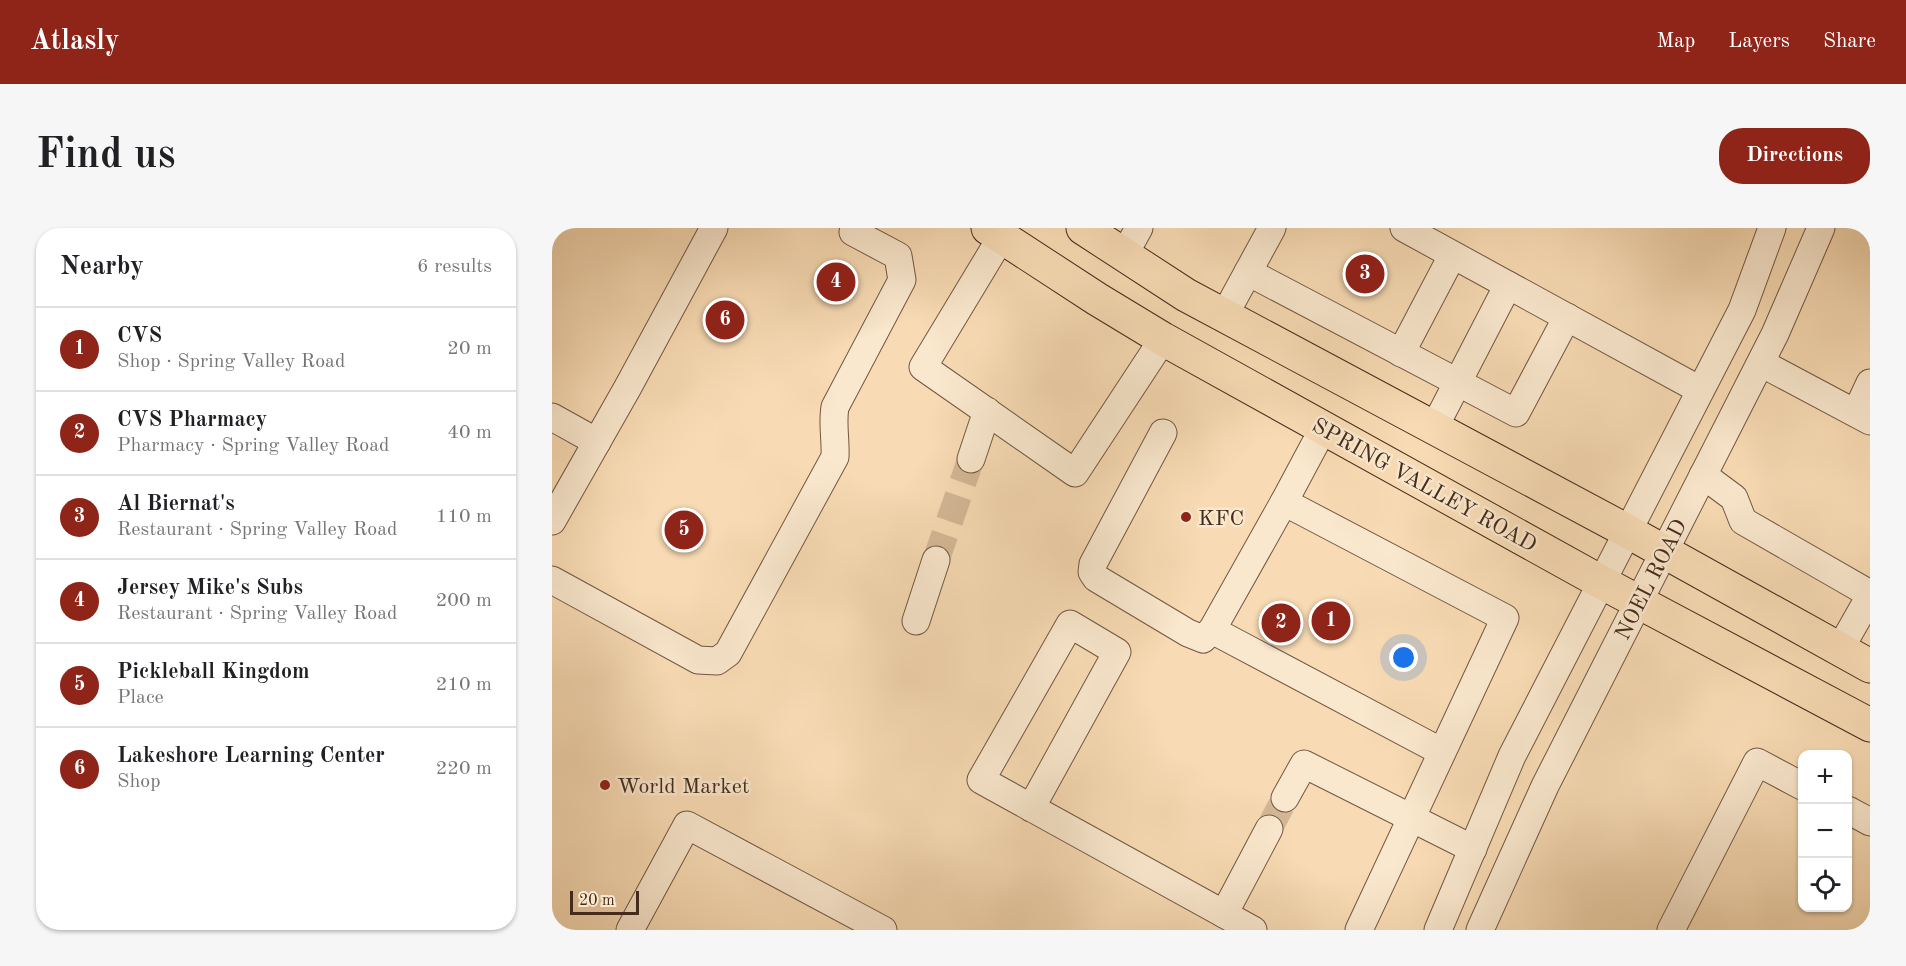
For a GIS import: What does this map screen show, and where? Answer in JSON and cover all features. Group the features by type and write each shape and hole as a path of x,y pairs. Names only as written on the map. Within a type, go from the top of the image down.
{"main road":[{"path":"1091,230 1132,241 1185,295 1627,531 1870,666"},
{"name":"SPRING VALLEY ROAD","path":"995,232 1096,299 1163,339 1601,582 1870,725"},
{"path":"1163,339 1185,295"},
{"path":"1803,689 1870,698"}],"street":[{"path":"552,521 714,228"},
{"path":"1224,316 1272,228"},
{"path":"1404,228 1700,390"},
{"name":"NOEL ROAD","path":"1437,930 1512,756 1742,310 1772,228"},
{"name":"NOEL ROAD","path":"1480,930 1545,786 1761,363 1821,228"},
{"path":"552,580 698,660 717,662 728,653 834,457 836,441 832,423 835,407 902,280 898,256 852,229"},
{"path":"995,232 923,367 1075,473 1163,339"},
{"path":"1401,353 1452,256"},
{"path":"1248,272 1457,384 1516,413 1567,317"},
{"path":"1434,428 1508,285"},
{"path":"1761,363 1863,417 1870,383"},
{"path":"971,459 987,411"},
{"path":"552,417 597,442"},
{"path":"1163,433 1093,564 1092,572 1096,578 1188,633 1203,639 1212,630 1323,429"},
{"path":"1703,475 1734,498 1743,521 1870,595 1840,649"},
{"path":"1284,502 1504,618 1359,930"},
{"path":"916,621 936,560"},
{"path":"1030,808 1118,652 1070,624 981,780 1030,808 1253,930"},
{"path":"1212,630 1442,752"},
{"path":"1671,930 1757,762 1798,783"},
{"path":"1285,798 1304,764 1473,849"},
{"path":"1852,812 1870,822"},
{"path":"630,930 687,825 883,930"},
{"path":"1224,914 1269,829"}],"tunnel":[{"path":"936,560 971,459"},
{"path":"1269,829 1285,798"}],"place":[{"name":"Al Biernat's","path":"1365,274"},
{"name":"Jersey Mike's Subs","path":"836,282"},
{"name":"Lakeshore Learning Center","path":"725,320"},
{"name":"KFC","path":"1186,517"},
{"name":"Pickleball Kingdom","path":"684,530"},
{"name":"CVS","path":"1331,621"},
{"name":"CVS Pharmacy","path":"1281,623"},
{"name":"World Market","path":"605,785"}]}
